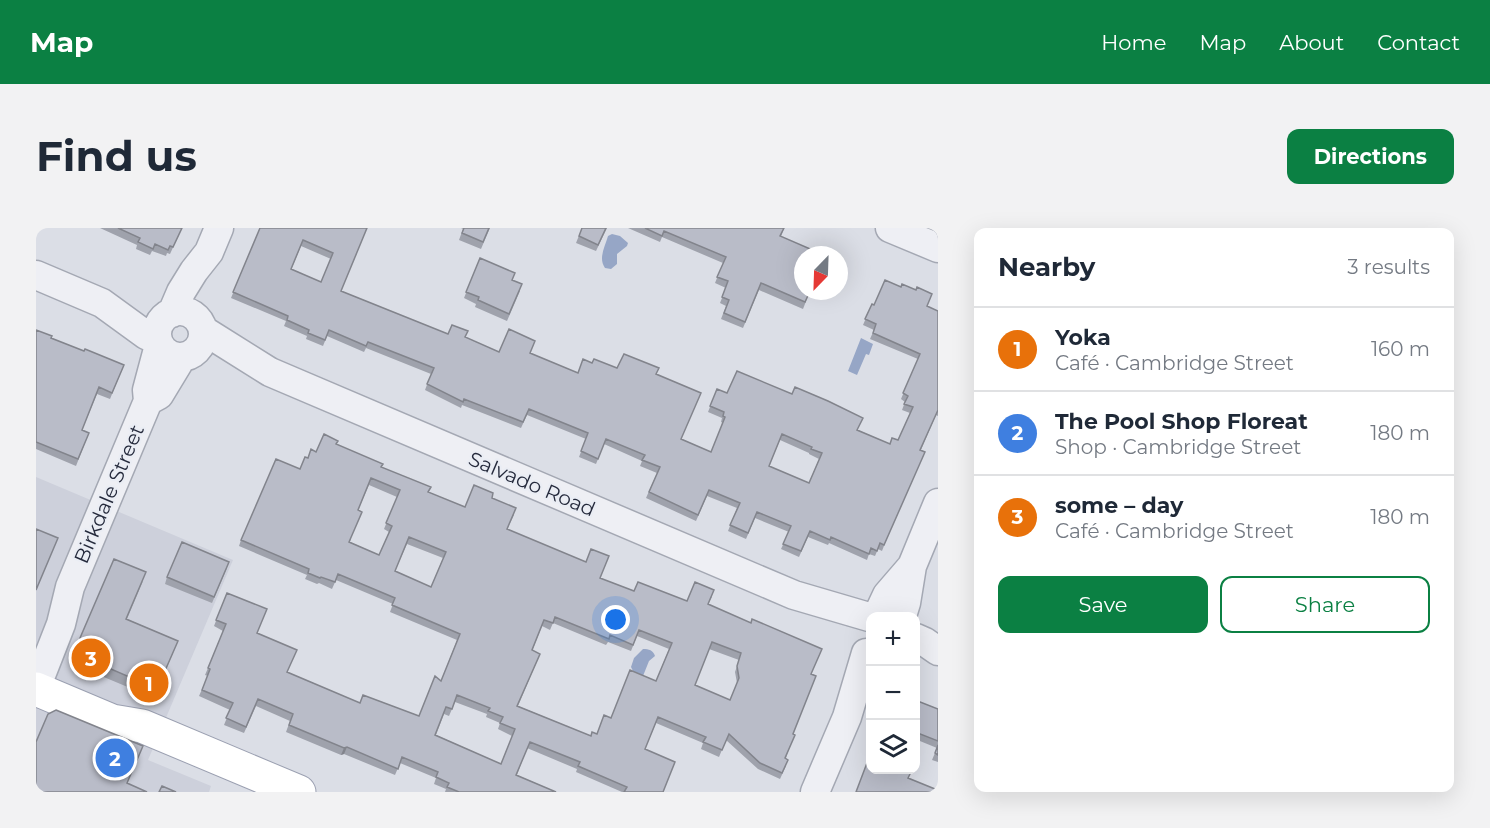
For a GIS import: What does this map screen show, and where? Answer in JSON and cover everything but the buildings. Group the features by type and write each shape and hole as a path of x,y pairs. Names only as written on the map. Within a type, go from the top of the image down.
{"main road":[{"path":"37,675 118,708 142,726 299,792"}],"street":[{"path":"890,228 938,248"},
{"name":"Birkdale Street","path":"37,675 61,624 70,587 148,401 159,395 179,334 200,299 214,240"},
{"name":"Salvado Road","path":"36,274 102,303 146,335 179,334 233,362 270,372 866,625"},
{"path":"882,612 887,595 912,566 938,503"},
{"path":"920,640 938,651"},
{"path":"920,661 938,663"},
{"path":"815,792 847,717 866,662"},
{"path":"847,717 866,687"}],"shaded area":[{"path":"36,477 233,560 148,760 211,786 209,792 36,792"}],"water":[{"path":"612,234 620,236 628,243 617,254 617,264 611,269 605,268 602,256 608,236"},
{"path":"861,338 873,344 857,375 848,371"},
{"path":"643,649 650,650 655,656 649,661 643,676 635,675 631,667 634,658"}],"place":[{"name":"some – day","path":"91,658"},
{"name":"Yoka","path":"149,683"},
{"name":"The Pool Shop Floreat","path":"115,758"}]}
